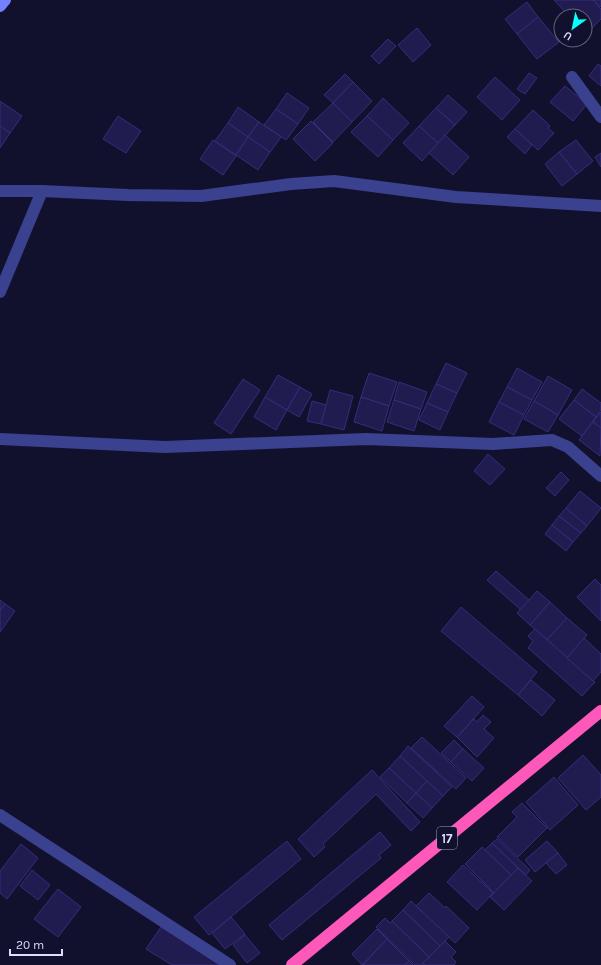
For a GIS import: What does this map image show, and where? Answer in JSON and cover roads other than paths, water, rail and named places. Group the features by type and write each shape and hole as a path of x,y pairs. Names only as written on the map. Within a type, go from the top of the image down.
{"highway":[{"name":"17","path":"292,965 601,710"}],"street":[{"path":"0,6 5,0"},
{"path":"572,77 601,117"},
{"path":"0,192 42,191 128,196 201,196 291,184 334,181 456,197 601,206"},
{"path":"0,292 42,191"},
{"path":"0,438 165,447 366,439 493,444 552,440 568,448 601,476"},
{"path":"0,815 230,965"}]}
